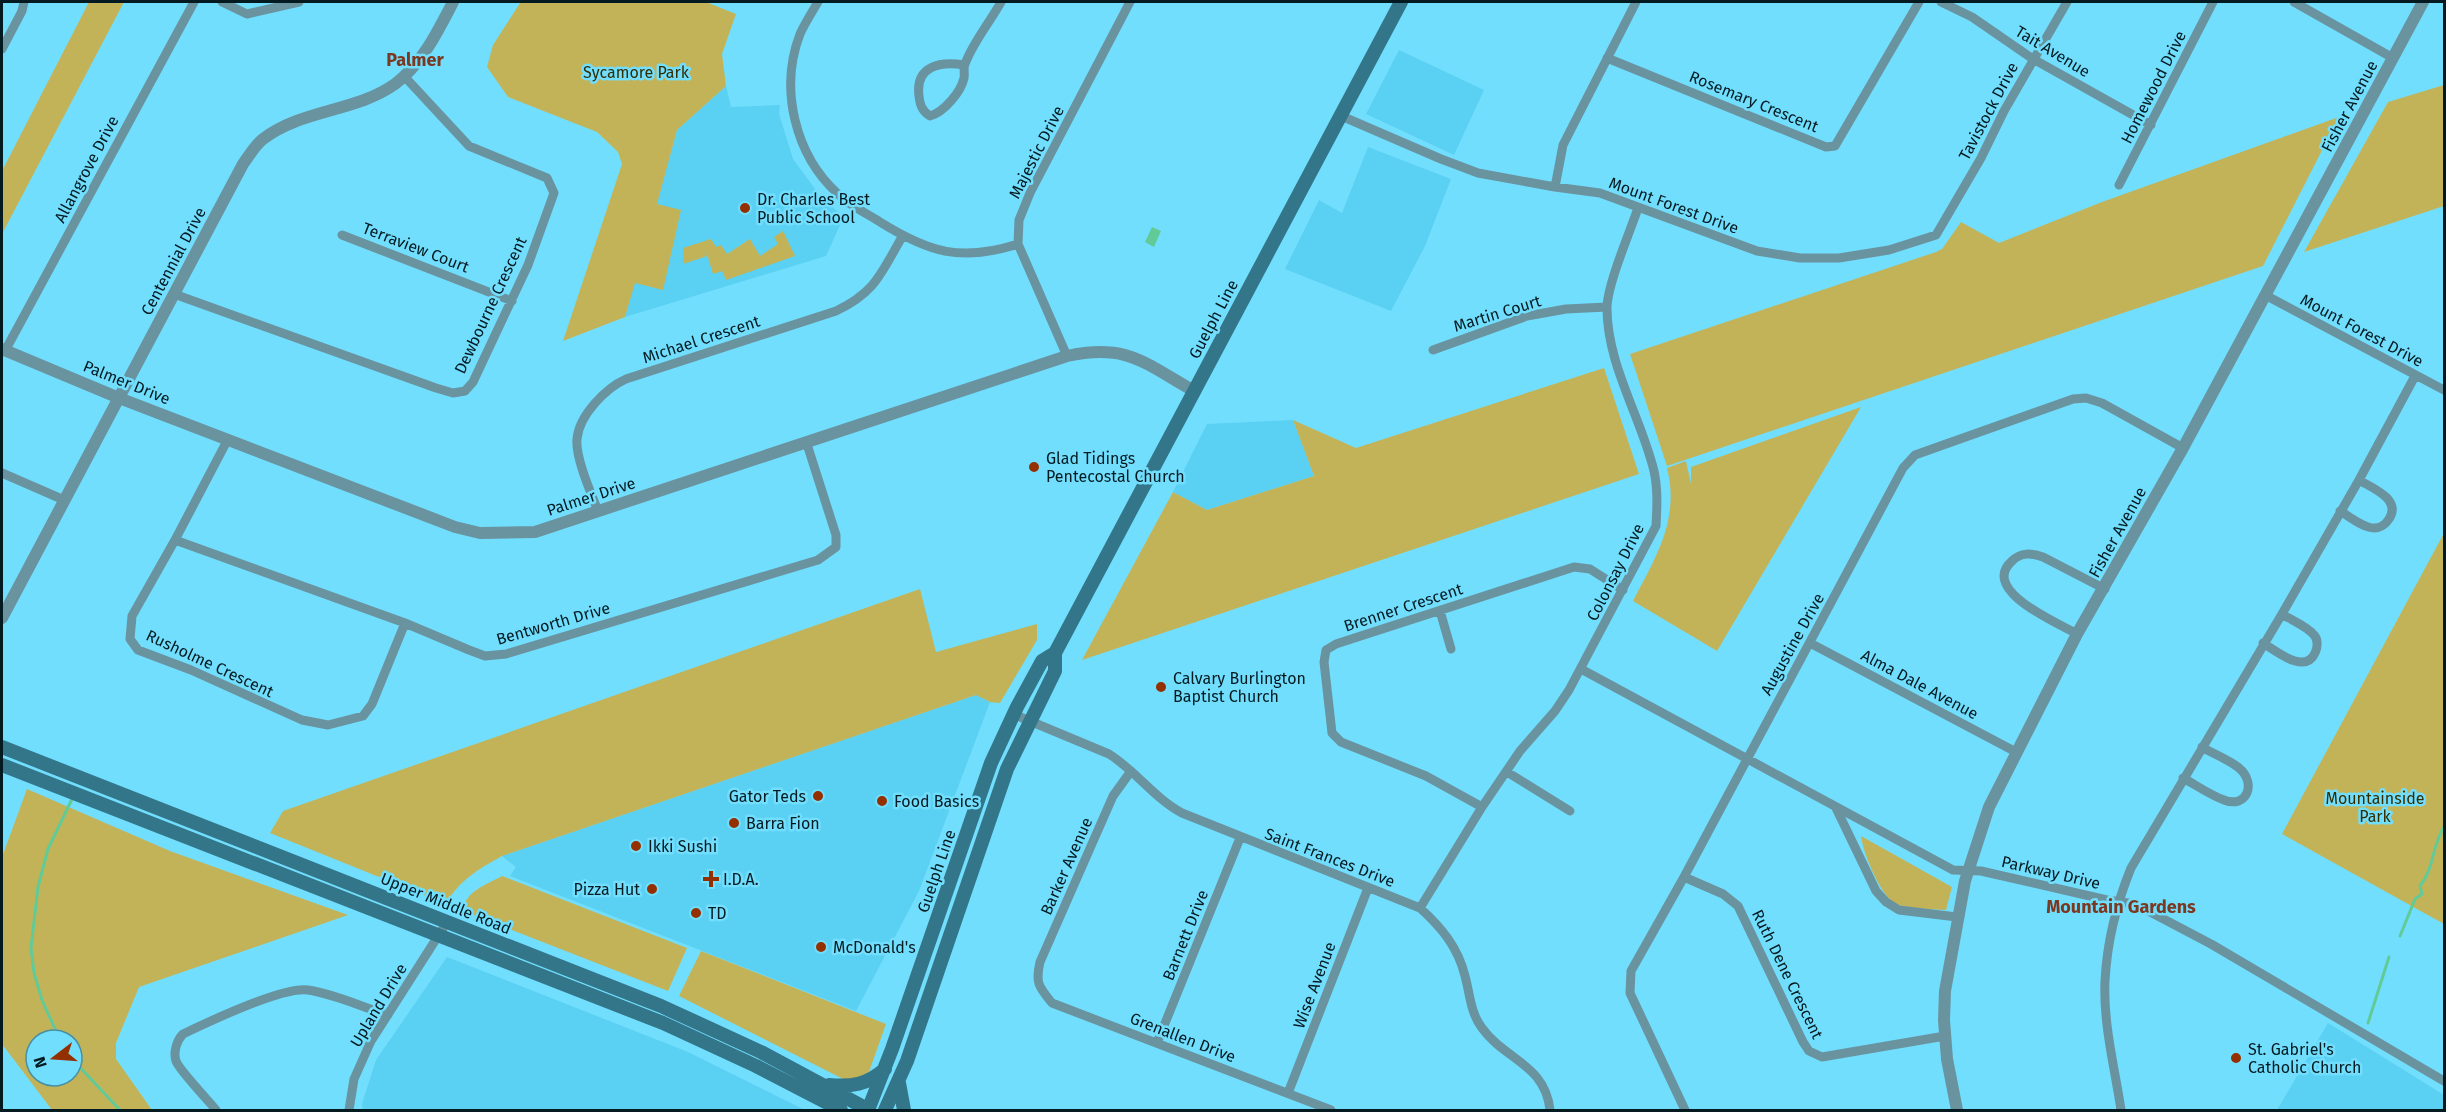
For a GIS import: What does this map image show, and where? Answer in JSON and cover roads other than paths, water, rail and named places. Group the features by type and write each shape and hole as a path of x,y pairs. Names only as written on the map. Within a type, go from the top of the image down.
{"main road":[{"name":"Guelph Line","path":"885,1110 898,1082 1007,769 1055,671 1055,653 1401,2"},
{"name":"Guelph Line","path":"868,1110 885,1069 991,763 1013,714 1042,661 1055,653"},
{"name":"Upper Middle Road","path":"2,747 701,1023 818,1091 841,1110"},
{"name":"Upper Middle Road","path":"2,765 663,1023 756,1066 868,1110"},
{"path":"951,876 959,906"},
{"path":"826,1110 818,1091 860,1085 885,1069"},
{"path":"898,1082 904,1110"}],"street":[{"path":"2,49 24,2"},
{"name":"Allangrove Drive","path":"3,350 194,2"},
{"path":"222,2 247,14 299,2"},
{"name":"Centennial Drive","path":"2,618 243,164 262,140 291,122 372,96 405,76 420,59 453,2"},
{"path":"818,2 800,34 791,84 794,115 800,138 814,168 838,194 902,237 937,251 976,255 1018,244"},
{"path":"964,65 947,64 925,71 919,79 918,86 920,103 924,112 930,116 936,114 947,104 964,79 964,65 1000,2"},
{"name":"Majestic Drive","path":"1067,356 1018,244 1019,220 1030,193 1130,2"},
{"path":"1555,188 1563,145 1636,2"},
{"name":"Rosemary Crescent","path":"1607,58 1826,147 1835,146 1919,2"},
{"name":"Tait Avenue","path":"1941,2 1971,17 2033,59 2151,125"},
{"name":"Tavistock Drive","path":"1936,235 2067,2"},
{"name":"Homewood Drive","path":"2120,185 2213,2"},
{"path":"2294,2 2393,58"},
{"name":"Fisher Avenue","path":"1957,1110 1947,1059 1946,991 1957,917 1968,871 1989,807 2077,634 2105,589 2183,448 2424,2"},
{"name":"Dewbourne Crescent","path":"174,294 453,393 465,391 473,382 512,301 528,265 554,193 547,178 469,146 405,76"},
{"name":"Mount Forest Drive","path":"1339,115 1441,159 1478,172 1555,188 1600,193 1757,251 1800,258 1839,258 1889,250 1936,235"},
{"name":"Colonsay Drive","path":"1420,908 1482,807 1508,772 1520,751 1555,711 1581,669 1656,526 1658,501 1654,471 1613,350 1607,307 1610,290 1638,208"},
{"name":"Terraview Court","path":"342,235 512,301"},
{"name":"Michael Crescent","path":"598,511 582,467 576,439 586,416 611,386 626,379 836,311 857,301 873,287 902,237"},
{"name":"Mount Forest Drive","path":"2265,295 2445,390"},
{"name":"Martin Court","path":"1433,350 1527,316 1566,309 1607,307"},
{"name":"Palmer Drive","path":"3,350 119,398 455,527 480,534 535,532 806,441 1067,356 1092,350 1119,352 1133,356 1194,391"},
{"path":"2121,1110 2106,1011 2105,983 2118,901 2131,868 2282,614 2359,480 2415,376"},
{"name":"Augustine Drive","path":"1685,1110 1630,993 1631,971 1684,877 1903,468 1915,456 2073,399 2086,398 2102,403 2183,448"},
{"name":"Rusholme Crescent","path":"228,439 132,616 130,639 138,650 191,670 302,720 328,725 363,716 380,688 405,623"},
{"name":"Bentworth Drive","path":"175,540 405,623 485,656 506,654 818,560 836,547 836,536 806,441"},
{"path":"2,473 64,500"},
{"path":"2340,511 2367,527 2375,529 2385,524 2391,516 2392,506 2385,495 2359,480"},
{"path":"2077,634 2020,602 2007,590 2004,574 2010,562 2021,554 2032,553 2105,589"},
{"name":"Brenner Crescent","path":"1482,807 1426,776 1341,742 1332,733 1324,662 1326,650 1336,644 1574,567 1590,569 1623,590"},
{"path":"1440,611 1451,649"},
{"path":"2263,644 2297,662 2308,661 2315,654 2318,645 2314,635 2282,614"},
{"name":"Alma Dale Avenue","path":"1810,643 2016,752"},
{"name":"Parkway Drive","path":"1581,669 1953,870 1981,872 2135,904 2211,944 2445,1081"},
{"name":"Saint Frances Drive","path":"1013,714 1109,754 1170,807 1240,838 1420,908 1439,925 1456,948 1465,975 1470,1005 1481,1027 1496,1044 1535,1074 1546,1092 1550,1110"},
{"path":"2183,778 2224,801 2233,802 2243,799 2249,788 2248,778 2239,768 2202,747"},
{"name":"Barker Avenue","path":"1036,977 1040,962 1113,796 1131,771"},
{"path":"1508,772 1570,811"},
{"path":"1836,808 1876,891 1886,902 1899,910 1957,917"},
{"name":"Barnett Drive","path":"1157,1043 1240,838"},
{"name":"Ruth Dene Crescent","path":"1684,877 1723,894 1738,906 1809,1051 1822,1057 1945,1036"},
{"name":"Wise Avenue","path":"1288,1093 1368,888"},
{"name":"Upland Drive","path":"349,1110 354,1079 371,1041 447,922"},
{"name":"Grenallen Drive","path":"1036,977 1040,988 1052,1003 1331,1110"},
{"path":"216,1110 176,1061 176,1046 183,1034 238,1009 291,991 307,990 388,1015"}],"waterway":[{"path":"55,1028 42,1000 34,973 31,948 38,887 48,849 72,799"},
{"path":"2400,936 2415,899 2422,894 2420,886 2428,872 2437,841 2444,827"},
{"path":"2368,1023 2389,957"},
{"path":"84,1072 120,1110"}],"place":[{"name":"Dr. Charles Best Public School","path":"745,208"},
{"name":"Glad Tidings Pentecostal Church","path":"1034,467"},
{"name":"Calvary Burlington Baptist Church","path":"1161,687"},
{"name":"Gator Teds","path":"818,796"},
{"name":"Food Basics","path":"882,801"},
{"name":"Barra Fion","path":"734,823"},
{"name":"Ikki Sushi","path":"636,846"},
{"name":"I.D.A.","path":"711,879"},
{"name":"Pizza Hut","path":"652,889"},
{"name":"TD","path":"696,913"},
{"name":"McDonald's","path":"821,947"},
{"name":"St. Gabriel's Catholic Church","path":"2236,1058"}],"district":[{"name":"Palmer","path":"415,60"},
{"name":"Mountain Gardens","path":"2121,907"}],"park label":[{"name":"Sycamore Park","path":"636,72"},
{"name":"Mountainside Park","path":"2375,807"}]}
